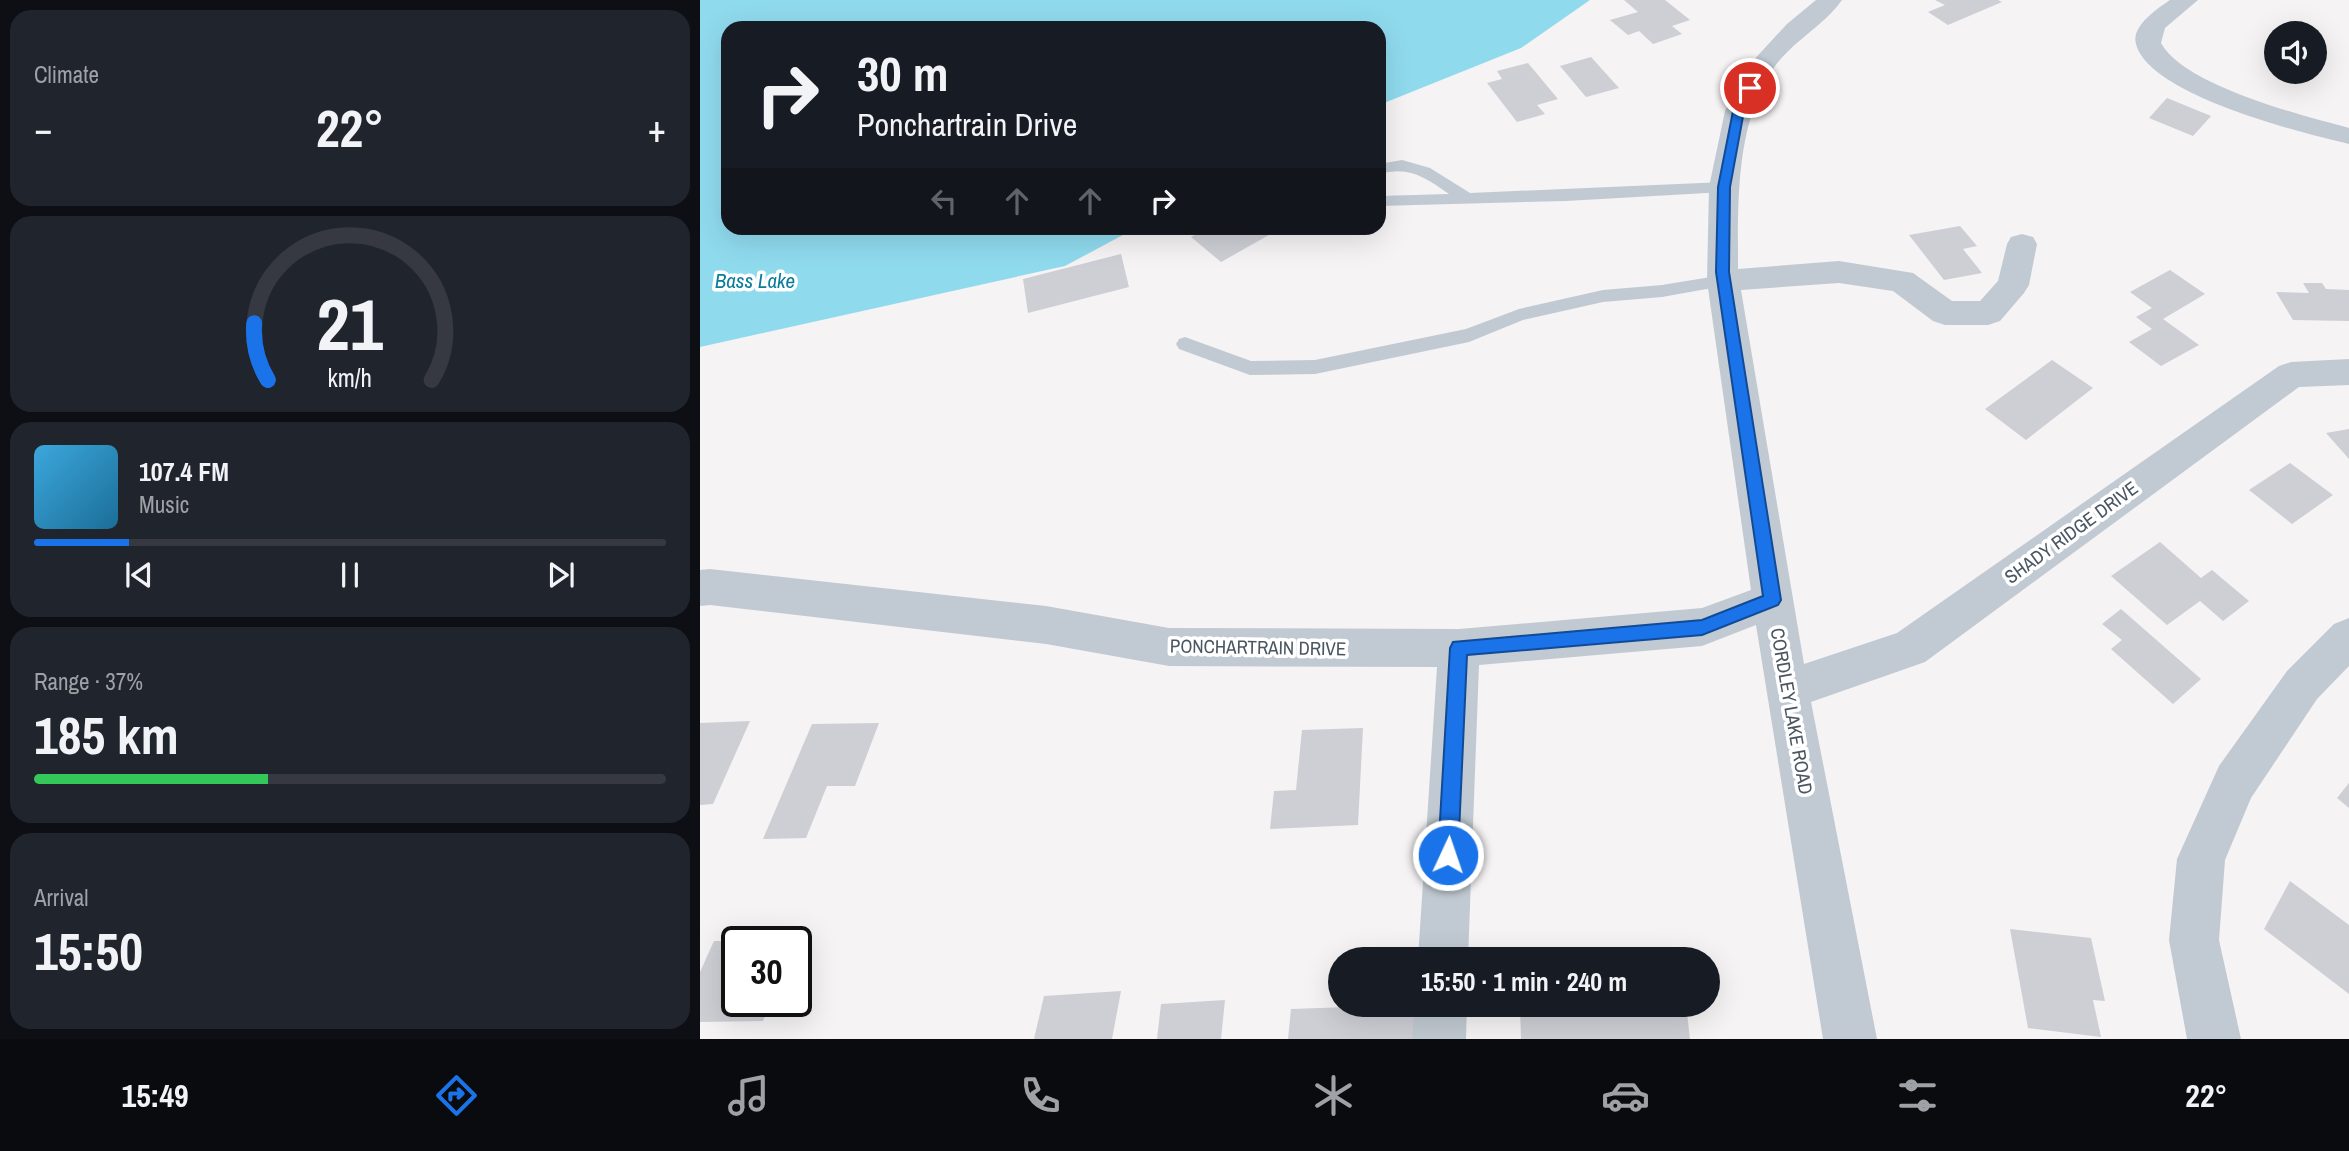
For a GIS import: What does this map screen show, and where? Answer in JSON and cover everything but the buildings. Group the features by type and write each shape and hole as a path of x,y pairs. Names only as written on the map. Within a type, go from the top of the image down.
{"street":[{"name":"CORDLEY LAKE ROAD","path":"1830,0 1796,29 1762,65 1738,111 1724,187 1723,281 1787,690 1850,1039"},
{"path":"2186,0 2153,24 2148,43 2152,53 2161,62 2177,75 2264,112 2349,136"},
{"path":"1723,281 1839,272 1902,281 1945,313 1988,313 2013,285 2022,244"},
{"name":"SHADY RIDGE DRIVE","path":"1787,690 1910,648 2291,375 2349,372"},
{"name":"PONCHARTRAIN DRIVE","path":"700,588 1046,625 1169,647 1459,648 1702,627 1772,600"},
{"path":"2214,1039 2194,940 2201,859 2235,782 2302,685 2349,637"},
{"path":"1444,947 1459,648"},
{"path":"1439,1039 1440,1017"}],"lane":[{"path":"1386,166 1391,163 1420,169 1466,198"},
{"path":"1386,201 1591,195 1724,187"},
{"path":"1185,344 1250,368 1315,367 1469,335 1520,315 1603,296 1662,291 1723,281"}],"water":[{"name":"Bass Lake","path":"700,0 1590,0 1521,48 1386,102 1386,21 721,21 721,235 1123,235 1065,266 700,347"}],"route":[{"path":"1448,855 1459,648 1702,627 1772,600 1722,272 1724,187 1738,111 1750,88"}]}
